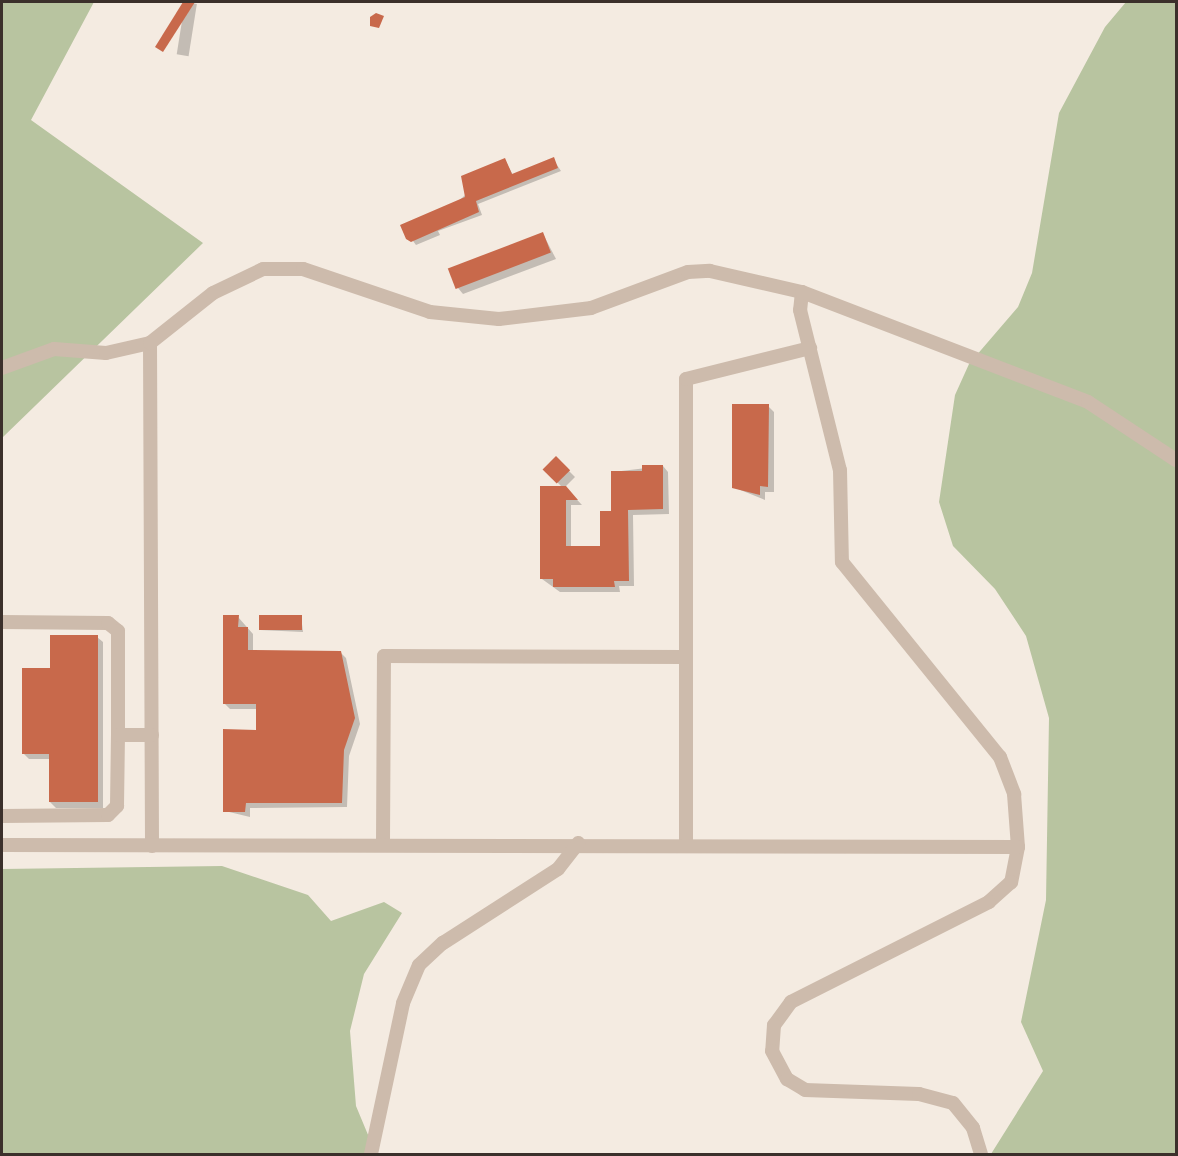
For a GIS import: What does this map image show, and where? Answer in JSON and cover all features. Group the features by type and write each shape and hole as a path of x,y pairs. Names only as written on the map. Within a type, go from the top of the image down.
{"street":[{"path":"2,368 54,349 106,353 150,343 213,293 278,267 303,269 408,307 477,319 591,308 698,271 802,292 820,298 1088,402 1176,460"},
{"path":"802,292 800,310 840,470 842,562 994,747 1014,794 1018,847 1015,874 997,896 791,1002 773,1033 775,1061 796,1086 823,1094 899,1092 944,1099 966,1116 981,1155"},
{"path":"150,343 152,846"},
{"path":"686,844 686,379 810,348"},
{"path":"2,622 108,622 118,631 117,806 108,815 2,816"},
{"path":"383,843 384,656 686,657"},
{"path":"118,735 152,735"},
{"path":"2,845 578,843 1018,847"},
{"path":"371,1155 403,1003 419,966 443,943 558,869 578,843"}],"green space":[{"path":"2,2 94,2 31,120 203,243 2,438"},
{"path":"1126,2 1176,2 1176,1154 991,1154 1043,1071 1021,1022 1046,900 1049,718 1026,636 995,589 953,546 939,502 955,395 969,364 1018,307 1032,273 1059,113 1105,27"},
{"path":"222,866 308,895 331,921 384,902 402,913 364,974 350,1031 356,1106 376,1154 2,1154 2,869"}],"building":[{"path":"183,2 195,2 163,52 155,47"},
{"path":"376,13 384,16 379,28 370,26 370,17"},
{"path":"554,157 558,168 476,201 479,212 411,242 406,239 400,225 465,197 461,176 505,158 512,174"},
{"path":"543,232 551,253 456,289 448,269"},
{"path":"732,404 769,404 768,487 760,486 760,495 732,488"},
{"path":"556,456 570,470 557,484 543,469"},
{"path":"642,465 663,465 663,509 628,510 629,581 614,581 615,587 553,587 553,579 540,579 540,486 566,486 578,500 566,500 566,546 600,546 600,511 611,511 611,471 642,471"},
{"path":"223,615 239,615 238,627 248,627 248,650 341,651 355,718 344,750 342,803 246,803 245,812 223,812 223,729 256,730 256,704 223,704"},
{"path":"259,615 302,615 302,630 259,630"},
{"path":"50,635 98,635 98,802 49,802 49,754 22,754 22,668 50,668"}]}
